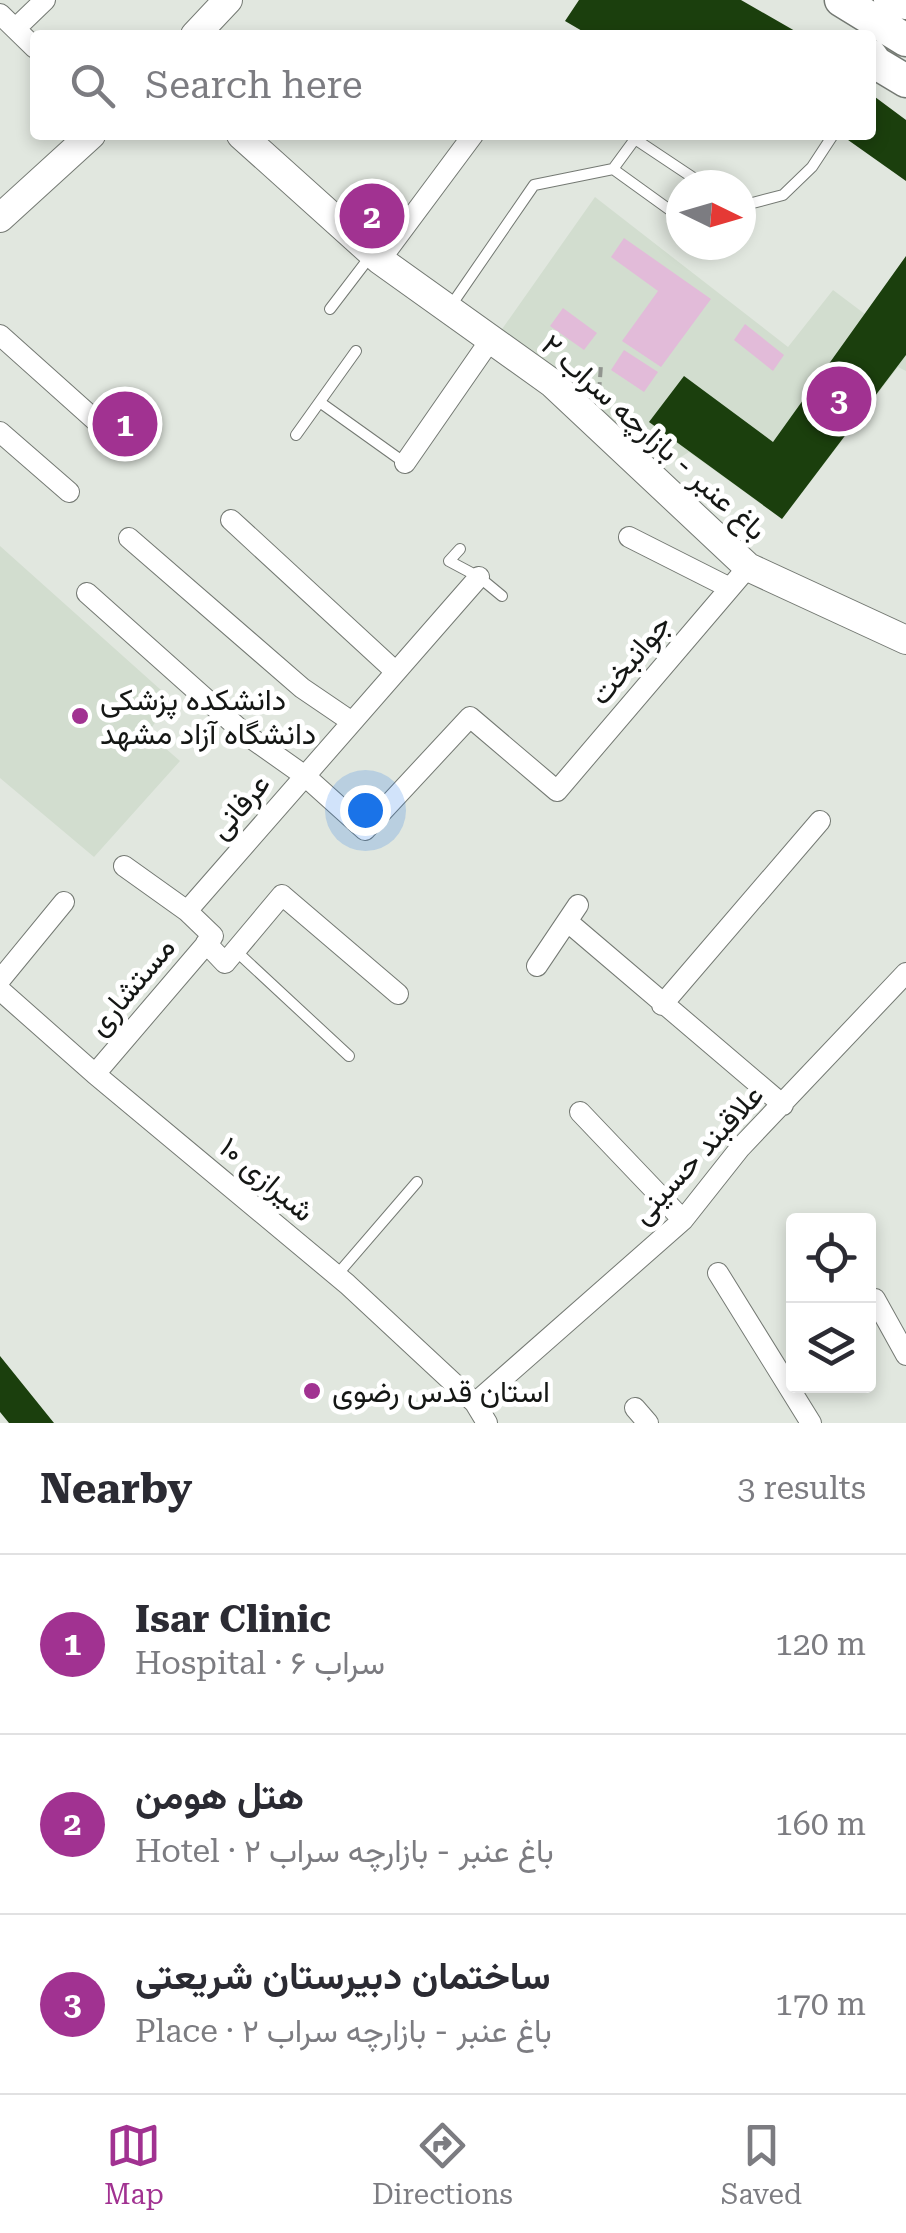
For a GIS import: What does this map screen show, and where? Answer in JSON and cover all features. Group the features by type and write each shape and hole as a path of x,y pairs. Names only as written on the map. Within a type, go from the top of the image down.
{"main road":[{"path":"830,0 852,30"},
{"path":"840,0 903,25"},
{"path":"890,0 903,25"},
{"path":"876,66 906,82"}],"street":[{"path":"30,43 8,21 45,0"},
{"path":"200,30 228,0"},
{"path":"0,218 86,140"},
{"name":"باغ عنبر - بازارچه سراب ۲","path":"247,140 376,256 552,383 739,577 906,640"},
{"path":"376,256 469,140"},
{"path":"0,335 105,429"},
{"path":"405,463 491,339"},
{"path":"0,432 69,492"},
{"path":"230,520 396,672"},
{"path":"629,536 739,577"},
{"path":"129,538 302,688 352,722"},
{"name":"عرفانی","path":"186,911 479,577"},
{"name":"جوانبخت","path":"305,776 365,830 470,717 557,791 739,577"},
{"path":"88,593 244,733 305,776"},
{"path":"662,1005 820,821"},
{"path":"124,866 186,911 225,962 282,895 398,994"},
{"path":"0,980 64,902"},
{"path":"537,966 573,914 662,1005 782,1104"},
{"name":"مستشاری","path":"95,1074 209,940"},
{"name":"علاقبند حسینی","path":"474,1403 683,1220 740,1148 906,973"},
{"name":"شیرازی ۱۰","path":"0,990 336,1276 474,1403 487,1423"},
{"path":"580,1112 683,1220"},
{"path":"718,1273 811,1423"},
{"path":"874,1303 906,1355"}],"lane":[{"path":"448,309 534,186 613,170 633,140"},
{"path":"636,140 681,170"},
{"path":"756,202 782,195 812,167 829,140"},
{"path":"613,170 666,207"},
{"path":"330,309 376,256"},
{"path":"296,435 356,352"},
{"path":"322,403 405,463"},
{"path":"460,549 449,560 502,596"},
{"path":"235,950 349,1056"},
{"path":"336,1276 417,1182"}],"shaded area":[{"path":"595,197 666,252 666,260 676,260 788,347 833,290 906,345 906,371 898,367 782,519 689,452 660,470 500,332"},
{"path":"624,238 711,299 661,367 622,341 658,291 611,257"},
{"path":"563,308 597,333 584,350 550,326"},
{"path":"745,324 784,355 773,371 734,340"},
{"path":"624,350 658,372 644,392 611,370"},
{"name":"دانشکده پزشکی دانشگاه آزاد مشهد","path":"0,546 171,699 148,733 180,761 94,857 0,778"}],"building":[{"path":"579,0 741,0 793,30 580,30 565,21"},
{"path":"876,98 906,120 906,181 848,140 876,140"},
{"path":"906,256 906,355 782,519 649,422 684,376 773,442"},
{"path":"0,1356 54,1423 9,1423 0,1412"}],"place":[{"name":"هتل هومن","path":"372,216"},
{"name":"ساختمان دبیرستان شریعتی","path":"839,399"},
{"name":"Isar Clinic","path":"125,424"},
{"name":"دانشکده پزشکی دانشگاه آزاد مشهد","path":"80,716"},
{"name":"استان قدس رضوی","path":"312,1391"}]}
